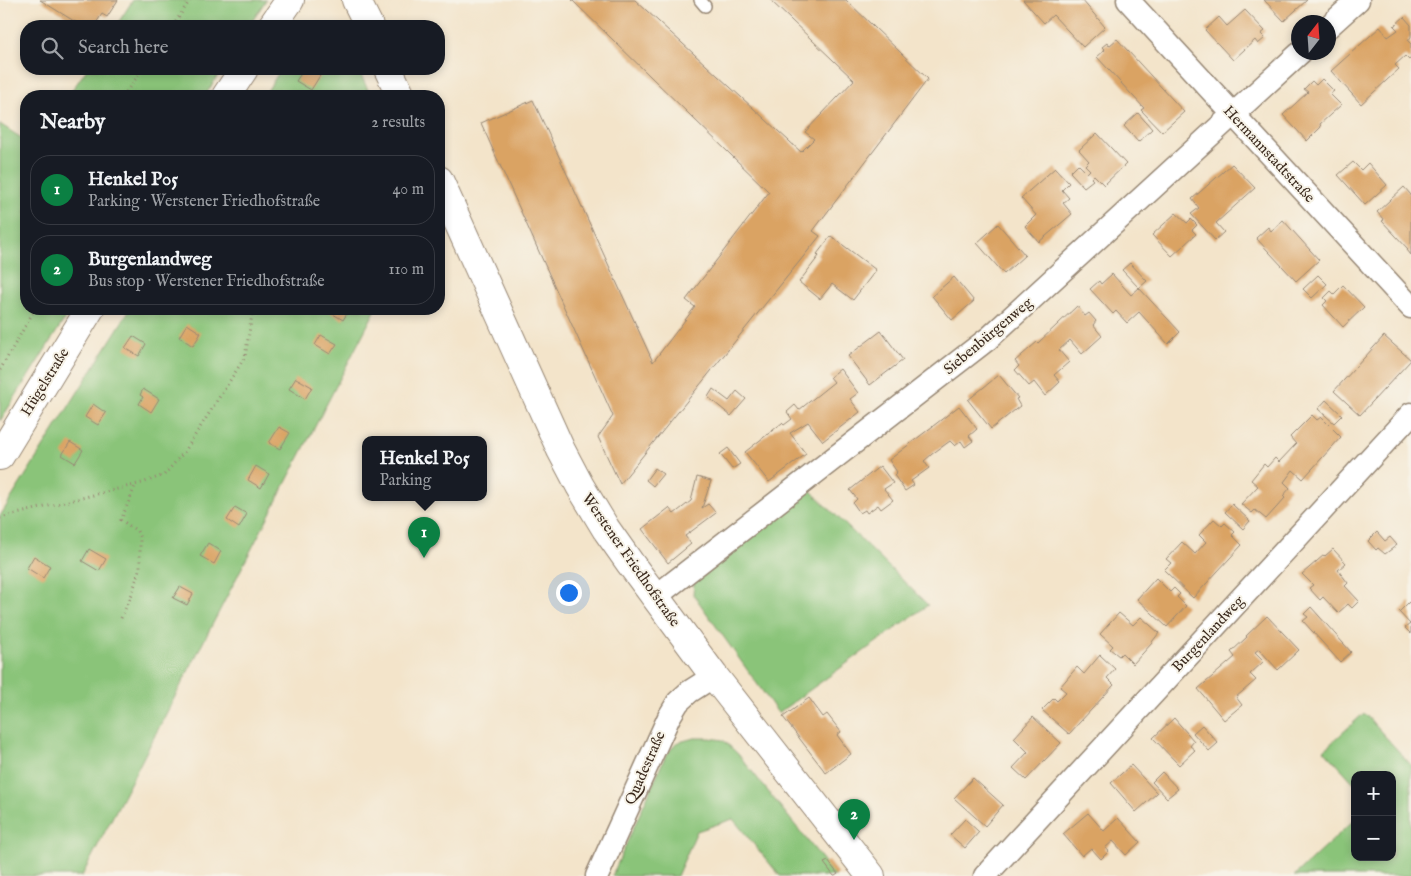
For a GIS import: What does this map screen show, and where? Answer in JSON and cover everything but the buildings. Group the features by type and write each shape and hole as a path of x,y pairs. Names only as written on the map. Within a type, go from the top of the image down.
{"street":[{"path":"276,20 290,0"},
{"path":"356,0 366,20"},
{"name":"Hermannstadtstraße","path":"1128,0 1411,307"},
{"path":"1336,20 1358,0"},
{"name":"Siebenbürgenweg","path":"655,597 989,338 1292,60"},
{"path":"230,90 240,75"},
{"path":"391,75 397,90"},
{"name":"Werstener Friedhofstraße","path":"445,193 565,457 606,529 714,676 871,876"},
{"name":"Hügelstraße","path":"0,456 86,315"},
{"name":"Burgenlandweg","path":"986,876 1411,414"},
{"name":"Quadestraße","path":"596,876 669,716 678,702 689,692 714,676"}],"path":[{"path":"177,20 190,0"},
{"path":"127,90 139,75"},
{"path":"0,370 32,315"},
{"path":"0,518 136,484 164,474 185,451 245,357 252,315"},
{"path":"121,618 132,594 140,567 140,538 137,532 121,520 136,484"}],"green space":[{"path":"133,0 266,0 253,20 120,20"},
{"path":"83,75 218,75 209,90 72,90"},
{"path":"277,75 361,75 368,90 268,90"},
{"path":"0,124 20,137 20,315 67,315 0,421"},
{"path":"126,315 373,315 82,876 0,876 0,516"},
{"path":"811,491 928,605 778,713 693,594 694,583"},
{"path":"1364,713 1411,765 1411,876 1294,876 1351,823 1351,861 1396,861 1396,771 1351,771 1351,780 1324,750"},
{"path":"694,738 723,740 738,754 836,876 780,876 733,819 697,831 677,876 612,876 665,757 676,743"}],"place":[{"name":"Henkel P05","path":"424,558"},
{"name":"Burgenlandweg","path":"854,840"}]}
